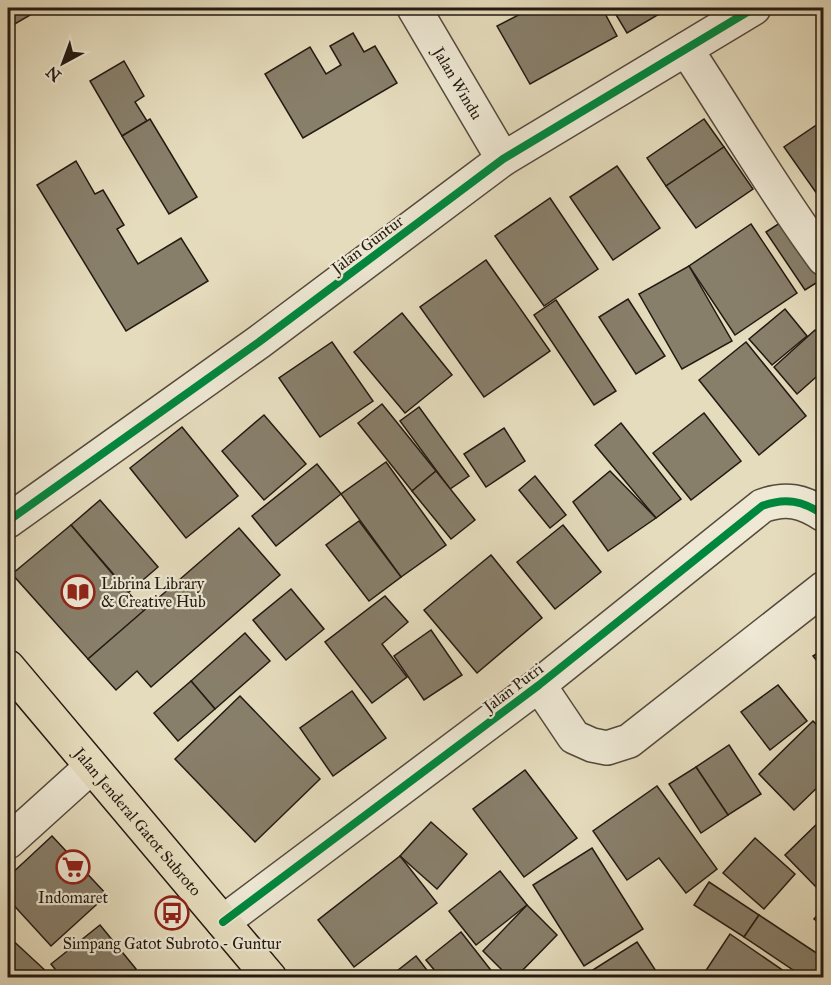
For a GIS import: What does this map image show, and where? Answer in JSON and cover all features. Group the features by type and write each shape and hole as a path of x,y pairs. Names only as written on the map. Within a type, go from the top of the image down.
{"main road":[{"name":"Jalan Jenderal Gatot Subroto","path":"8,667 270,978"}],"street":[{"name":"Jalan Windu","path":"414,8 503,159"},
{"name":"Jalan Guntur","path":"8,521 259,342 503,159 754,8"},
{"path":"686,49 771,184 824,259"},
{"name":"Jalan Putri","path":"223,922 539,685 762,506 772,502 796,502 810,506 824,515"},
{"name":"Jalan Putri","path":"539,685 574,737 592,745 607,748 629,741 824,588"},
{"path":"8,842 91,767"}],"building":[{"path":"8,8 35,8 37,11 8,28"},
{"path":"532,8 602,8 617,36 530,84 497,26"},
{"path":"612,8 658,8 661,13 627,33"},
{"path":"353,33 364,52 375,46 397,83 303,138 265,74 310,47 326,74 341,65 330,46"},
{"path":"124,61 144,96 135,102 147,121 122,136 90,81"},
{"path":"150,119 197,197 169,214 122,136"},
{"path":"704,119 724,147 666,186 647,158"},
{"path":"824,120 824,204 784,147"},
{"path":"724,147 753,189 696,228 666,186"},
{"path":"76,161 95,194 103,190 124,225 117,229 138,264 181,238 208,281 126,331 37,185"},
{"path":"617,166 660,228 613,260 570,197"},
{"path":"550,198 598,269 544,306 495,236"},
{"path":"789,217 824,269 824,278 805,290 766,232"},
{"path":"751,224 797,293 735,335 689,266"},
{"path":"486,260 550,351 484,397 420,307"},
{"path":"689,266 732,341 682,369 639,294"},
{"path":"628,299 665,356 636,374 599,317"},
{"path":"556,300 616,391 594,405 534,315"},
{"path":"785,309 807,336 772,365 749,339"},
{"path":"402,313 452,375 405,413 354,352"},
{"path":"815,330 824,339 824,370 797,394 774,367"},
{"path":"332,342 373,401 320,437 279,378"},
{"path":"746,342 806,416 759,455 699,380"},
{"path":"382,404 436,471 412,491 358,423"},
{"path":"419,407 469,476 450,489 400,421"},
{"path":"704,413 741,461 691,500 653,453"},
{"path":"264,415 306,464 264,500 222,451"},
{"path":"621,423 681,499 656,518 595,445"},
{"path":"182,427 238,496 186,538 130,468"},
{"path":"504,428 525,461 486,487 464,454"},
{"path":"386,462 446,545 401,577 341,494"},
{"path":"317,464 341,494 276,546 252,516"},
{"path":"436,471 475,520 451,539 412,491"},
{"path":"610,471 656,518 608,551 573,502"},
{"path":"535,476 566,515 550,528 519,490"},
{"path":"100,500 158,567 129,592 71,525"},
{"path":"359,521 401,577 369,601 326,545"},
{"name":"Librina Library & Creative Hub","path":"71,525 144,611 88,659 12,574"},
{"path":"563,525 601,572 555,609 517,562"},
{"path":"239,528 280,575 151,687 137,671 116,690 88,659"},
{"path":"491,555 542,618 477,673 424,610"},
{"path":"291,589 324,629 286,660 253,620"},
{"path":"385,596 408,622 382,644 407,677 372,703 325,642"},
{"path":"431,630 462,675 424,700 394,656"},
{"path":"245,633 270,661 215,709 191,681"},
{"path":"824,649 824,670 813,656"},
{"path":"191,681 215,709 178,741 154,713"},
{"path":"778,685 807,721 770,750 741,712"},
{"path":"352,691 386,738 333,776 300,728"},
{"path":"240,696 320,779 255,842 175,759"},
{"path":"813,721 824,732 824,781 794,810 759,774"},
{"path":"729,745 761,794 728,815 696,767"},
{"path":"696,767 728,815 701,833 669,784"},
{"path":"525,770 577,838 524,877 473,809"},
{"path":"657,786 717,869 686,893 659,858 627,880 593,831"},
{"path":"821,820 824,822 824,882 817,888 785,855"},
{"path":"431,822 467,854 437,889 400,856"},
{"path":"52,836 107,895 51,946 8,899 8,877"},
{"path":"755,838 795,874 764,909 723,873"},
{"path":"592,848 643,929 584,966 533,885"},
{"path":"400,856 437,903 354,967 318,920"},
{"path":"500,871 527,905 476,945 449,911"},
{"path":"709,882 759,915 744,937 694,905"},
{"path":"527,905 557,935 515,978 510,978 483,951"},
{"path":"824,908 824,927 814,919"},
{"path":"759,915 824,958 823,978 805,978 744,937"},
{"path":"100,925 136,969 126,978 62,978 51,964"},
{"path":"461,932 497,978 441,978 426,960"},
{"path":"730,934 794,978 701,978"},
{"path":"8,936 48,973 44,978 8,978"},
{"path":"637,942 656,971 646,978 591,978 588,973"},
{"path":"416,956 433,978 388,978"}],"cycle path":[{"path":"8,521 259,342 503,159 754,8"},
{"path":"223,922 539,685 762,506 771,503 794,502 809,506 824,515"}],"place":[{"name":"Librina Library & Creative Hub","path":"78,592"},
{"name":"Indomaret","path":"73,867"},
{"name":"Simpang Gatot Subroto - Guntur","path":"172,913"}]}
